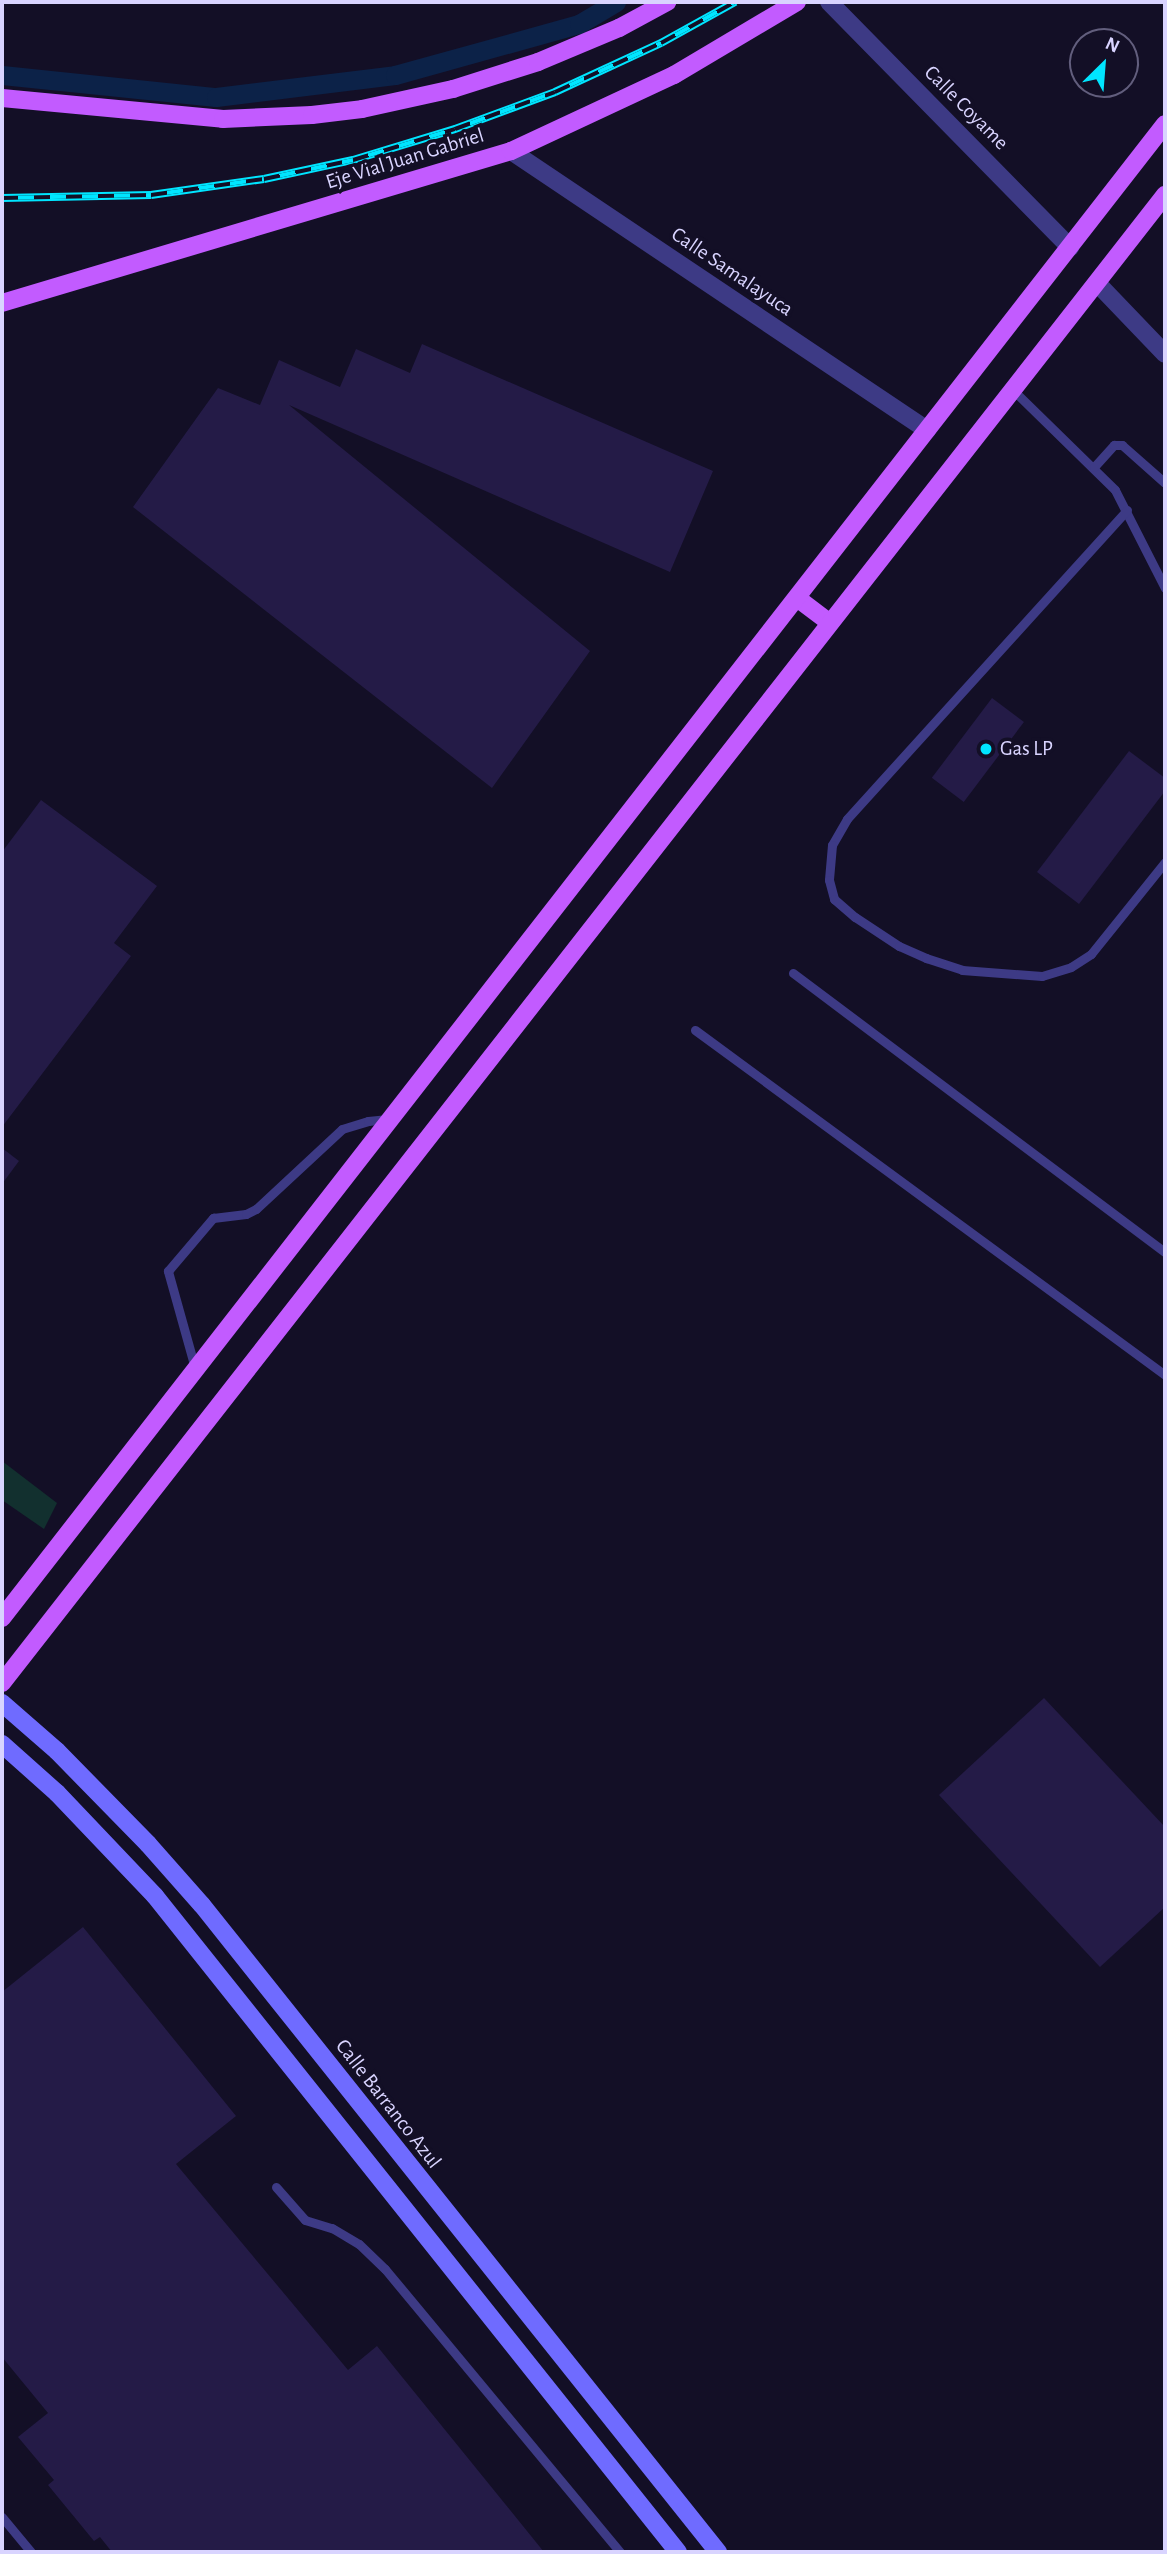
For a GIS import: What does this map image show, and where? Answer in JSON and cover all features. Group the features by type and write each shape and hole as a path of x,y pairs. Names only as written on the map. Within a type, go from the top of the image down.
{"main road":[{"path":"2,98 223,119 302,116 362,109 453,89 538,62 619,28 667,2"},
{"name":"Eje Vial Juan Gabriel","path":"2,303 511,151 674,75 797,2"},
{"path":"2,1618 1165,124"},
{"path":"2,1684 1165,195"},
{"path":"797,598 829,622"},
{"path":"2,1612 17,1599"},
{"name":"Calle Barranco Azul","path":"2,1703 57,1751 193,1895 718,2552"},
{"path":"2,1744 57,1793 155,1896 678,2552"}],"street":[{"name":"Calle Coyame","path":"829,2 1070,247"},
{"name":"Calle Samalayuca","path":"511,151 927,430"},
{"path":"1097,283 1165,354"}],"lane":[{"path":"1012,389 1115,490 1165,588"},
{"path":"1094,467 1114,445 1122,445 1165,484"},
{"path":"1127,510 847,819 832,845 829,880 834,899 855,917 899,946 962,970 1042,976 1071,967 1091,954 1165,862"},
{"path":"793,973 1165,1252"},
{"path":"695,1030 1165,1375"},
{"path":"196,1369 168,1271 213,1218 256,1209 342,1129 354,1124 388,1119"},
{"path":"276,2187 305,2220 332,2228 359,2244 385,2269 620,2552"},
{"path":"2,2517 31,2552"}],"green space":[{"path":"2,1461 57,1503 44,1529 2,1500"}],"building":[{"path":"422,344 713,471 670,572 289,405 590,651 492,788 133,507 218,388 260,405 279,360 340,387 356,349 410,373"},
{"path":"992,698 1024,722 964,802 932,778"},
{"path":"1129,751 1165,778 1165,791 1079,904 1037,872"},
{"path":"41,800 157,886 114,943 131,956 2,1127 2,852"},
{"path":"2,1148 19,1161 2,1184"},
{"path":"1044,1698 1165,1827 1165,1907 1100,1967 939,1795"},
{"path":"83,1927 236,2116 176,2164 348,2370 377,2346 544,2552 112,2552 100,2537 94,2541 48,2485 54,2480 18,2437 48,2413 2,2357 2,1992"}],"waterway":[{"path":"2,75 216,97 395,75 579,24 616,2"}],"railway":[{"path":"2,198 151,195 264,179 353,160 455,129 555,92 661,43 735,2"}],"place":[{"name":"Gas LP","path":"986,749"}]}
